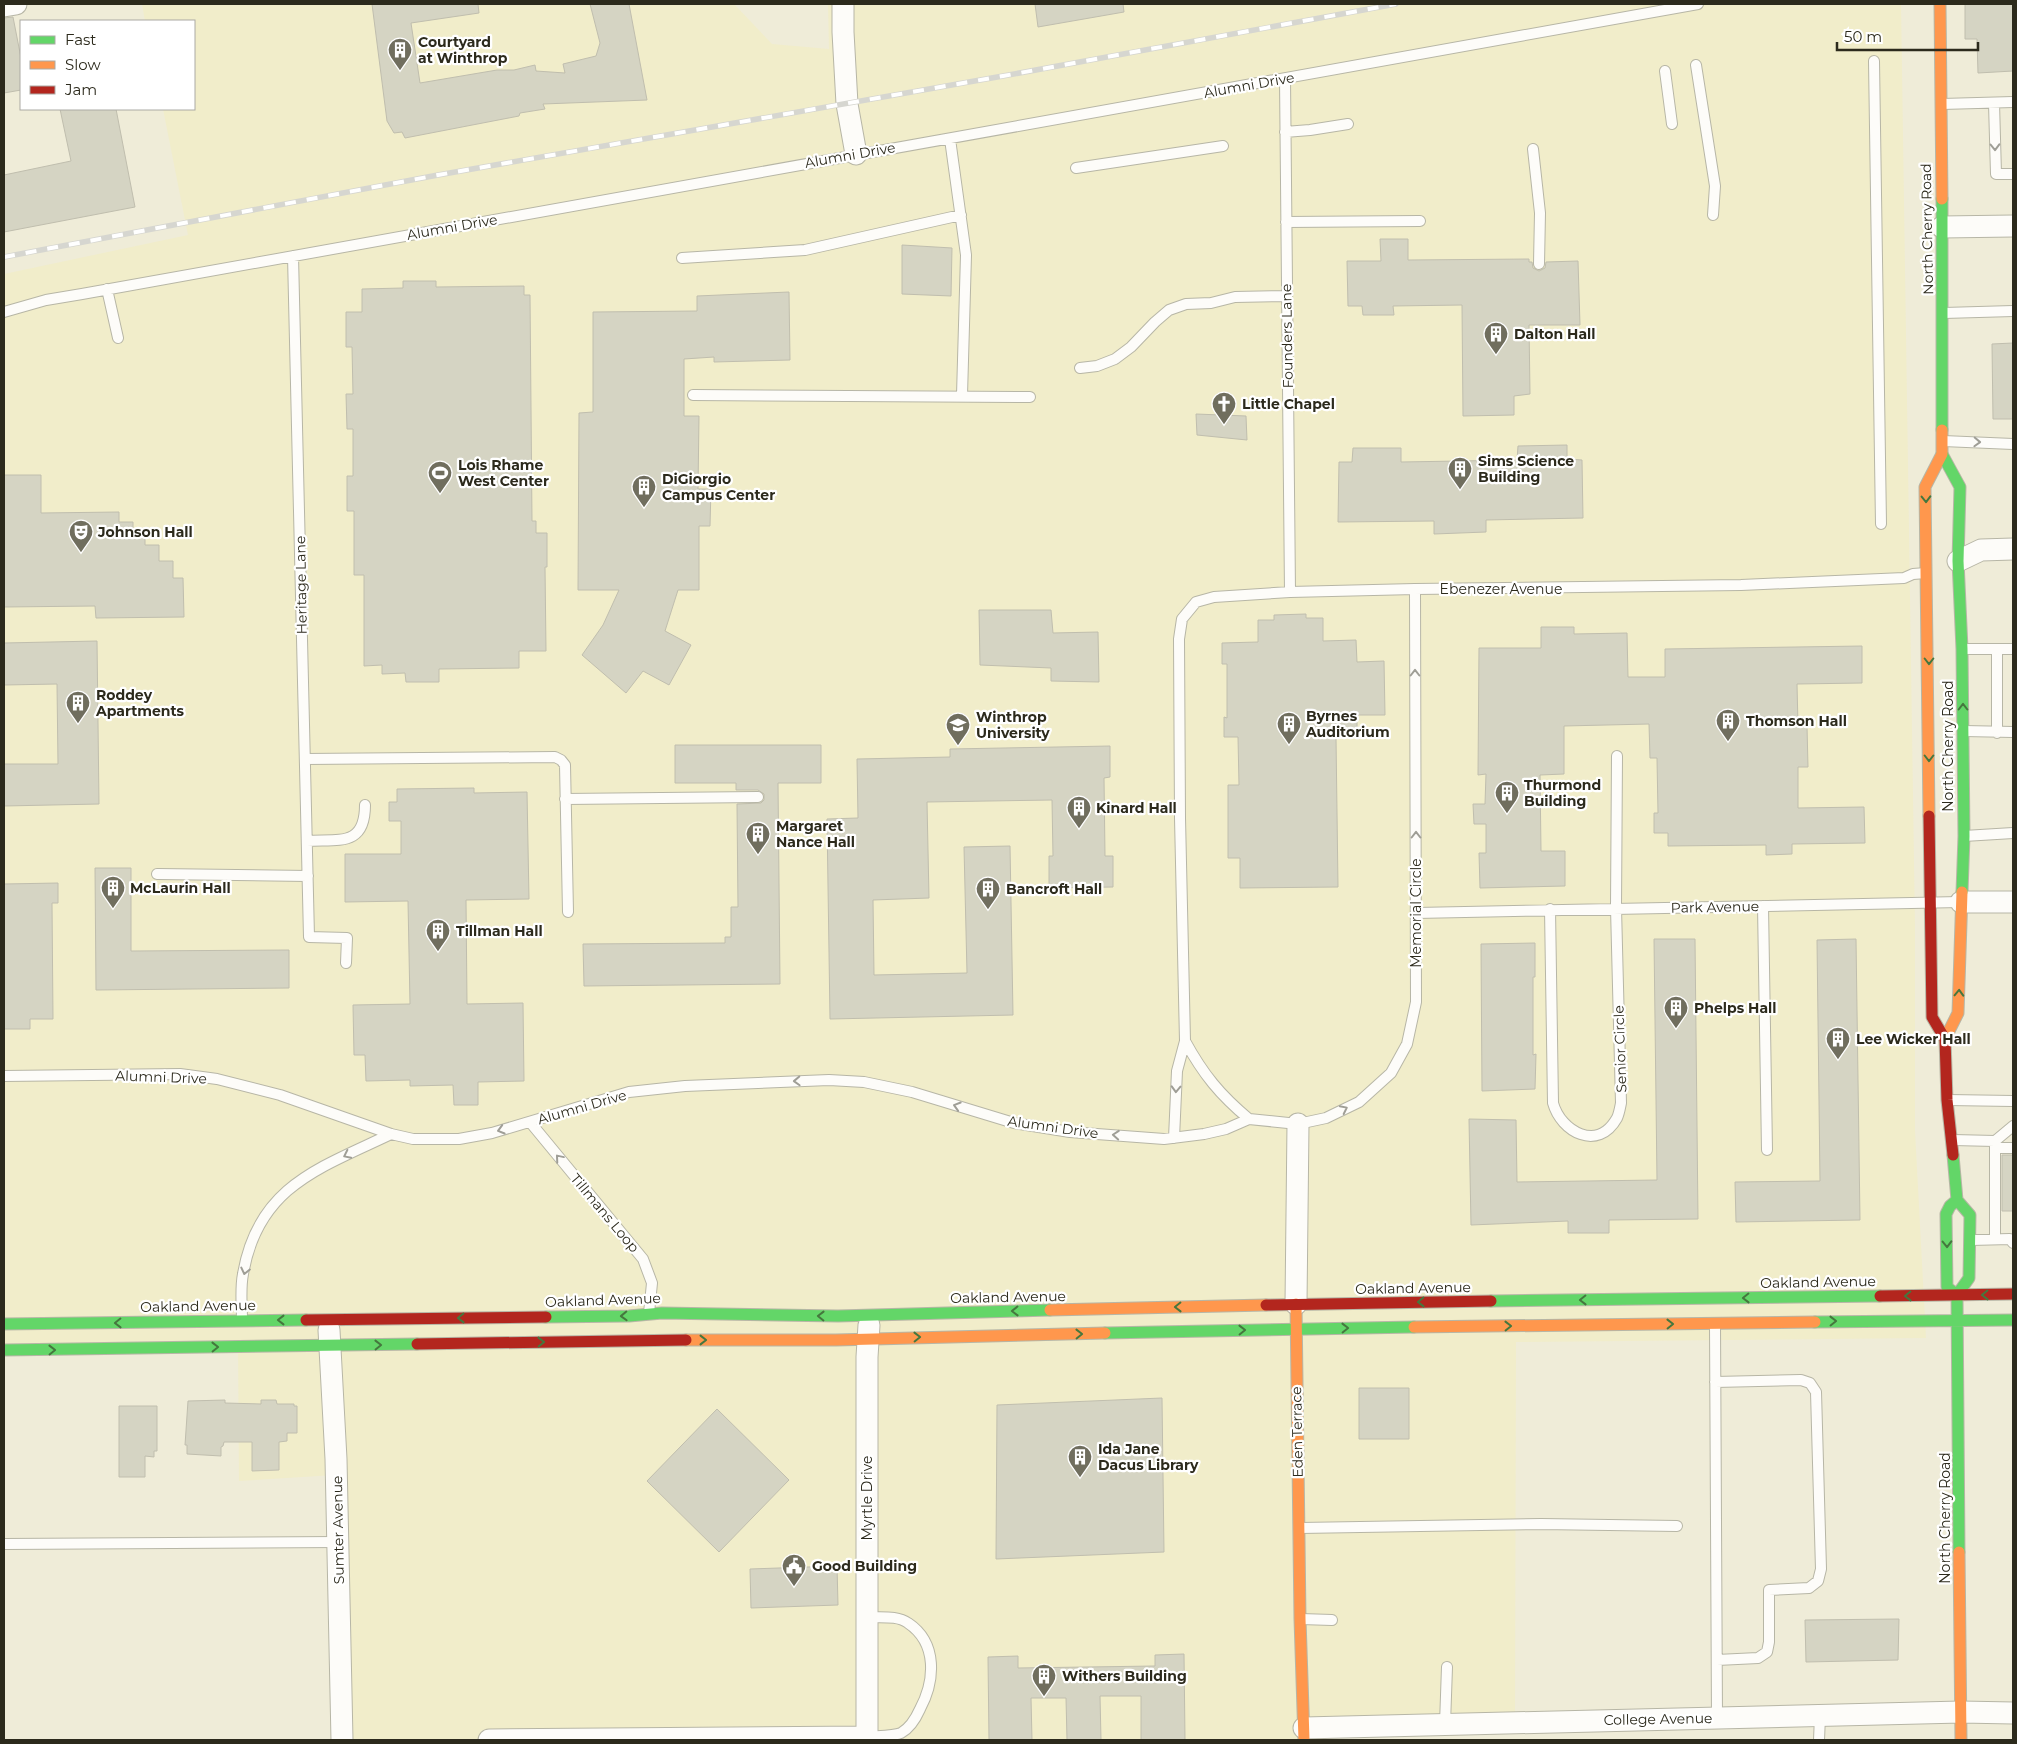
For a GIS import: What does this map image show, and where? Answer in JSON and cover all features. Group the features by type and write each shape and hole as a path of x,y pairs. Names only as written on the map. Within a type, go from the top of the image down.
{"main road":[{"name":"North Cherry Road","path":"1940,4 1943,313 1942,454 1925,487 1929,903 1932,1017 1945,1039 1948,1100 1958,1200 1970,1215 1969,1278 1957,1295 1962,1740"},
{"name":"North Cherry Road","path":"1942,454 1960,487 1958,561 1962,649 1964,836 1958,1013 1945,1039"},
{"name":"North Cherry Road","path":"1957,1295 1948,1288 1946,1214 1950,1206 1958,1200"},
{"name":"Oakland Avenue","path":"4,1350 241,1333 330,1320 629,1316 649,1314 870,1315 1296,1304 2013,1294"},
{"name":"Eden Terrace","path":"1296,1304 1300,1619 1304,1734"},
{"name":"Oakland Avenue","path":"4,1324 241,1333 329,1346 660,1340 836,1340 1296,1329 2013,1320"}],"street":[{"path":"4,6 16,4"},
{"path":"843,4 847,104 856,154"},
{"path":"1942,227 2013,226"},
{"path":"1958,561 1981,550 2013,549"},
{"name":"Park Avenue","path":"1962,902 2013,902"},
{"name":"Eden Terrace","path":"1296,1304 1298,1124"},
{"name":"Myrtle Drive","path":"867,1739 868,1339 870,1315"},
{"name":"Sumter Avenue","path":"330,1320 329,1346 336,1458 342,1740"},
{"name":"College Avenue","path":"1304,1734 1445,1724 1961,1712 2013,1713"},
{"path":"489,1740 867,1739"}],"lane":[{"name":"Alumni Drive","path":"4,312 46,300 1698,4"},
{"path":"1874,61 1881,524"},
{"path":"1696,65 1715,186 1713,215"},
{"path":"1665,71 1672,124"},
{"name":"Founders Lane","path":"1285,79 1290,592"},
{"path":"1941,104 2013,102"},
{"path":"1994,103 1996,174 2013,174"},
{"path":"1285,132 1348,124"},
{"path":"950,139 966,255 962,395"},
{"path":"1076,168 1223,146"},
{"path":"1533,149 1540,213 1539,264"},
{"path":"682,258 804,250 961,215"},
{"path":"1286,222 1420,221"},
{"name":"Heritage Lane","path":"293,256 309,937 347,938 346,963"},
{"path":"107,289 118,338"},
{"path":"1080,368 1097,366 1115,359 1131,348 1169,310 1186,304 1211,303 1235,297 1287,296"},
{"path":"1943,313 2013,311"},
{"path":"693,395 1030,396"},
{"path":"1942,441 2013,444"},
{"name":"Ebenezer Avenue","path":"1185,1041 1179,638 1182,619 1196,602 1214,597 1290,592 1741,585 1904,578 1913,574 1927,573"},
{"name":"Memorial Circle","path":"1169,1138 1204,1134 1226,1129 1249,1119 1298,1124 1326,1118 1359,1102 1391,1073 1407,1044 1416,1002 1415,589"},
{"path":"1962,649 2013,649"},
{"path":"1997,649 1997,733"},
{"path":"1963,731 2013,732"},
{"path":"1616,908 1617,756"},
{"path":"305,759 555,757 561,760 564,765 568,912"},
{"path":"565,799 758,797"},
{"path":"307,841 343,839 356,836 362,829 365,818 365,805"},
{"path":"1964,836 2013,834"},
{"path":"157,874 308,876"},
{"name":"Park Avenue","path":"1416,912 1962,902"},
{"path":"1763,906 1767,1150"},
{"name":"Senior Circle","path":"1550,909 1553,1103 1555,1112 1561,1121 1570,1130 1583,1136 1596,1135 1609,1129 1617,1118 1621,1103 1616,908"},
{"path":"1185,1041 1211,1083 1226,1100 1249,1119"},
{"path":"1169,1138 1177,1071 1185,1041"},
{"name":"Alumni Drive","path":"4,1076 180,1074 217,1078 280,1095 391,1134 413,1139 459,1139 492,1133 629,1092 685,1086 829,1080 864,1082 912,1092 1014,1123 1070,1132 1169,1138"},
{"path":"1948,1100 2013,1100"},
{"name":"Tillmans Loop","path":"530,1122 644,1260 652,1283 649,1314"},
{"path":"1995,1239 1997,1175 1995,1144 2013,1126"},
{"path":"241,1333 243,1275 254,1238 269,1209 288,1188 312,1172 391,1134"},
{"path":"1953,1140 1995,1144 2013,1148"},
{"path":"1970,1240 2010,1239 2013,1243"},
{"path":"1714,1323 1717,1718"},
{"path":"1715,1382 1801,1380 1810,1382 1816,1392 1821,1569 1818,1581 1809,1588 1769,1590 1767,1652 1758,1658 1716,1660"},
{"path":"1299,1528 1542,1524 1677,1526"},
{"path":"4,1544 338,1542"},
{"path":"867,1617 899,1618 909,1623 921,1636 930,1654 932,1678 926,1698 915,1720 900,1733 867,1739"},
{"path":"1300,1619 1332,1620"},
{"path":"1445,1724 1447,1668"},
{"path":"1819,1740 1820,1716"}],"shaded area":[{"name":"Winthrop University","path":"142,4 734,4 772,44 829,49 828,4 1901,4 1915,928 1915,1131 1926,1338 1516,1342 1515,1723 1304,1728 1304,1740 340,1740 335,1475 239,1481 238,1343 4,1344 4,274 188,235 163,110 195,110 195,20 145,20"}],"building":[{"name":"Courtyard at Winthrop","path":"372,4 478,4 479,13 411,23 420,83 497,70 514,70 535,65 536,71 565,73 563,64 596,56 600,43 590,4 629,4 647,100 543,104 545,109 520,113 519,116 405,138 402,132 394,133 387,121"},
{"path":"1035,4 1123,4 1124,12 1038,27"},
{"path":"1965,4 2013,4 2013,71 1978,73 1977,39 1965,39"},
{"path":"13,17 20,53 20,90 4,93 4,18"},
{"path":"60,110 116,110 135,207 4,232 4,175 71,161"},
{"name":"Dalton Hall","path":"1380,239 1408,239 1408,260 1529,259 1529,262 1532,262 1533,268 1539,271 1545,268 1546,262 1578,261 1580,325 1529,325 1530,394 1514,396 1514,415 1463,416 1462,305 1393,306 1394,315 1363,315 1362,306 1348,306 1347,261 1381,261"},
{"path":"902,245 952,248 951,296 902,294"},
{"name":"Lois Rhame West Center","path":"403,281 436,281 436,287 524,286 524,295 530,295 532,521 536,521 536,533 547,533 547,567 545,567 546,651 519,651 519,668 439,669 439,682 406,682 405,673 382,674 382,665 364,666 364,575 354,575 354,511 347,511 347,476 353,476 353,429 347,429 346,394 353,394 352,347 346,347 346,312 362,312 362,289 403,288"},
{"name":"DiGiorgio Campus Center","path":"789,292 790,360 714,362 714,357 684,359 684,416 699,416 698,489 711,489 710,526 699,526 699,590 678,590 665,631 691,645 669,685 643,671 626,693 582,655 603,625 619,590 578,590 579,413 593,412 593,312 697,311 697,296"},
{"path":"2013,343 2013,419 1993,419 1992,344"},
{"path":"1196,414 1246,416 1247,440 1197,435"},
{"name":"Sims Science Building","path":"1567,445 1567,459 1582,460 1583,518 1486,520 1486,532 1434,534 1434,521 1338,522 1339,462 1352,462 1353,448 1401,448 1401,462 1517,460 1518,446"},
{"name":"Johnson Hall","path":"4,475 41,475 41,513 119,512 119,522 133,522 133,530 145,529 145,545 159,545 159,561 173,561 173,578 183,578 184,617 96,618 95,606 4,607"},
{"path":"979,610 1051,610 1053,633 1098,632 1099,682 1051,681 1051,668 980,665"},
{"name":"Byrnes Auditorium","path":"1306,614 1306,618 1323,618 1323,641 1356,640 1357,662 1384,661 1385,715 1357,715 1357,736 1336,737 1338,887 1240,888 1240,858 1228,858 1228,785 1239,785 1238,737 1224,737 1224,717 1227,718 1227,664 1222,664 1222,643 1258,642 1258,620 1274,620 1274,615"},
{"path":"1541,627 1574,627 1574,634 1627,633 1628,677 1665,677 1665,649 1862,646 1862,683 1797,684 1798,726 1807,726 1808,767 1798,767 1798,808 1864,807 1865,843 1792,844 1792,854 1766,855 1766,845 1668,846 1668,833 1654,833 1654,813 1658,813 1657,758 1650,758 1649,724 1564,726 1564,774 1540,775 1541,851 1565,851 1565,886 1480,888 1479,853 1486,853 1486,824 1474,824 1473,804 1485,804 1486,774 1478,775 1479,648 1541,648"},
{"name":"Roddey Apartments","path":"97,641 99,804 4,806 4,764 58,764 57,684 4,685 4,643"},
{"name":"Margaret Nance Hall","path":"675,745 821,745 821,783 778,783 780,984 584,986 583,944 725,943 725,937 731,937 731,907 738,907 737,804 761,803 764,800 764,794 758,790 736,790 736,783 675,783"},
{"path":"1110,746 1110,777 1104,778 1105,856 1113,856 1113,887 1049,888 1049,856 1053,856 1052,800 927,802 929,898 873,900 874,975 967,973 964,847 1010,846 1013,1015 830,1019 827,819 858,818 857,759 950,757 950,749"},
{"name":"Tillman Hall","path":"474,788 474,793 527,792 529,899 466,900 467,1004 523,1003 524,1081 478,1082 478,1105 454,1105 453,1085 410,1086 410,1080 366,1081 365,1055 354,1055 353,1005 410,1004 408,901 345,902 345,854 401,854 401,821 389,821 389,802 397,802 397,789"},
{"name":"McLaurin Hall","path":"95,868 131,868 131,951 289,950 289,988 96,990"},
{"path":"58,883 58,903 52,903 53,1019 30,1019 30,1029 4,1029 4,884"},
{"name":"Phelps Hall","path":"1654,939 1695,939 1698,1219 1609,1220 1609,1233 1568,1233 1568,1221 1471,1225 1469,1119 1516,1120 1517,1182 1657,1180"},
{"name":"Lee Wicker Hall","path":"1856,939 1860,1220 1736,1222 1735,1182 1820,1181 1817,940"},
{"path":"1535,943 1533,1055 1536,1054 1535,1089 1482,1091 1481,944"},
{"path":"2002,1155 2013,1155 2013,1211 2002,1211"},
{"path":"1359,1388 1409,1388 1409,1439 1359,1439"},
{"name":"Ida Jane Dacus Library","path":"1162,1398 1164,1552 996,1559 997,1405"},
{"path":"225,1400 225,1403 261,1404 261,1400 276,1400 277,1404 294,1404 294,1406 297,1406 297,1433 287,1433 287,1441 279,1442 279,1470 252,1471 252,1442 224,1442 221,1447 221,1456 187,1454 187,1445 185,1445 188,1401"},
{"path":"119,1406 157,1406 157,1451 154,1451 154,1457 145,1456 145,1477 119,1477"},
{"path":"717,1409 789,1480 719,1552 647,1481"},
{"name":"Good Building","path":"837,1566 838,1605 751,1608 750,1569"},
{"path":"1899,1619 1898,1660 1806,1662 1805,1620"},
{"name":"Withers Building","path":"1184,1654 1185,1740 1141,1740 1141,1696 1100,1696 1101,1740 1067,1740 1066,1698 1031,1698 1032,1740 989,1740 988,1657 1018,1656 1018,1668 1155,1666 1155,1655"}],"railway":[{"path":"4,257 438,175 1003,76 1396,4"}],"traffic: fast":[{"path":"1942,199 1942,430"},
{"path":"1942,454 1960,487 1958,561 1962,649 1964,836 1962,892"},
{"path":"1953,1155 1957,1200 1970,1215 1969,1278 1957,1295 1959,1552"},
{"path":"1957,1200 1950,1206 1946,1214 1947,1287 1957,1295"},
{"path":"1491,1301 1880,1296"},
{"path":"546,1317 629,1316 662,1313 838,1316 1050,1310"},
{"path":"4,1324 306,1320"},
{"path":"1815,1322 2013,1320"},
{"path":"1105,1333 1414,1327"},
{"path":"4,1350 417,1344"}],"traffic: slow":[{"path":"1940,4 1942,199"},
{"path":"1929,816 1925,487 1942,454 1942,430"},
{"path":"1945,1039 1958,1013 1962,892"},
{"path":"1296,1304 1300,1619 1304,1740"},
{"path":"1050,1310 1266,1305"},
{"path":"1414,1327 1815,1322"},
{"path":"686,1340 836,1340 1105,1333"},
{"path":"1959,1552 1961,1740"}],"traffic: jam":[{"path":"1929,816 1932,1017 1945,1039 1947,1100 1953,1155"},
{"path":"1880,1296 2013,1294"},
{"path":"1266,1305 1491,1301"},
{"path":"306,1320 546,1317"},
{"path":"417,1344 686,1340"}],"place":[{"name":"Courtyard at Winthrop","path":"400,71"},
{"name":"Dalton Hall","path":"1496,355"},
{"name":"Little Chapel","path":"1224,425"},
{"name":"Sims Science Building","path":"1460,490"},
{"name":"Lois Rhame West Center","path":"440,494"},
{"name":"DiGiorgio Campus Center","path":"644,508"},
{"name":"Johnson Hall","path":"81,553"},
{"name":"Roddey Apartments","path":"78,724"},
{"name":"Thomson Hall","path":"1728,742"},
{"name":"Byrnes Auditorium","path":"1289,745"},
{"name":"Winthrop University","path":"958,746"},
{"name":"Thurmond Building","path":"1507,814"},
{"name":"Kinard Hall","path":"1079,829"},
{"name":"Margaret Nance Hall","path":"758,855"},
{"name":"McLaurin Hall","path":"113,909"},
{"name":"Bancroft Hall","path":"988,910"},
{"name":"Tillman Hall","path":"438,952"},
{"name":"Phelps Hall","path":"1676,1029"},
{"name":"Lee Wicker Hall","path":"1838,1060"},
{"name":"Ida Jane Dacus Library","path":"1080,1478"},
{"name":"Good Building","path":"794,1587"},
{"name":"Withers Building","path":"1044,1697"}]}
